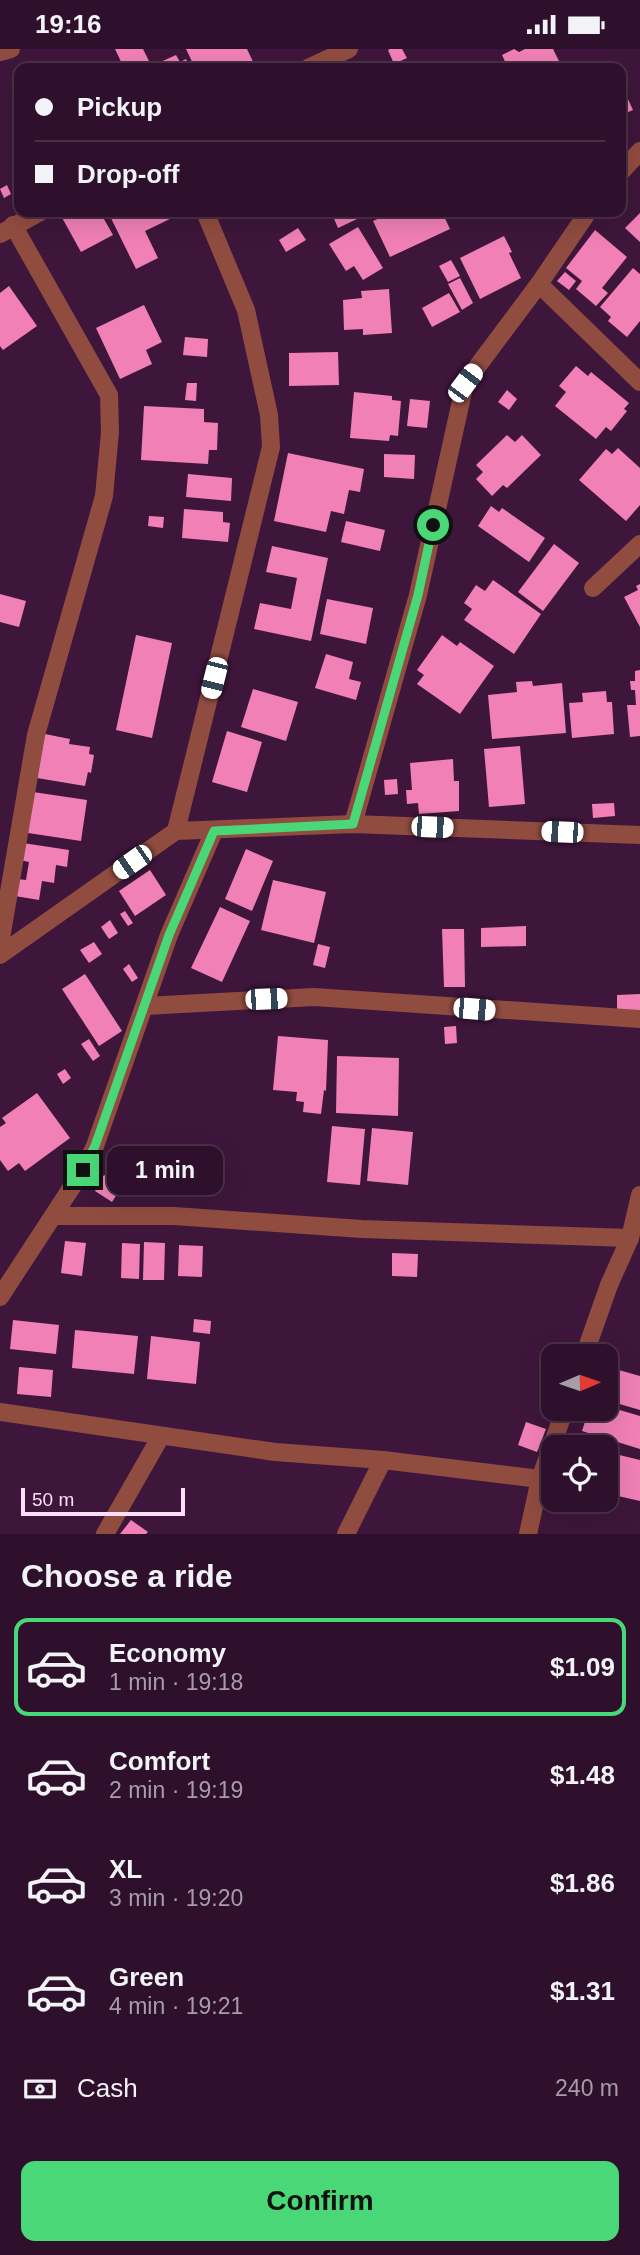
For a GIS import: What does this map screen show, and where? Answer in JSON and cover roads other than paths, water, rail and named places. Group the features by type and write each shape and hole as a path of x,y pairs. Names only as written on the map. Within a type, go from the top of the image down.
{"street":[{"path":"0,52 11,49"},
{"path":"319,63 349,49"},
{"path":"626,167 640,151"},
{"path":"0,944 36,735 104,496 110,432 109,395 7,230 31,217"},
{"path":"176,831 271,447 269,415 246,310 207,217"},
{"path":"353,824 418,595 465,383 585,217"},
{"path":"538,284 640,382"},
{"path":"593,587 640,544"},
{"path":"0,955 176,831 353,824 640,835"},
{"path":"0,1297 83,1170 95,1146 169,935 214,831"},
{"path":"145,1006 314,997 640,1019"},
{"path":"588,1344 609,1285 630,1238 640,1195"},
{"path":"53,1216 174,1216 362,1229 630,1238"},
{"path":"0,1412 275,1453 383,1460 540,1479"},
{"path":"528,1534 540,1479 561,1421"},
{"path":"105,1534 161,1436"},
{"path":"346,1534 383,1460"}]}
